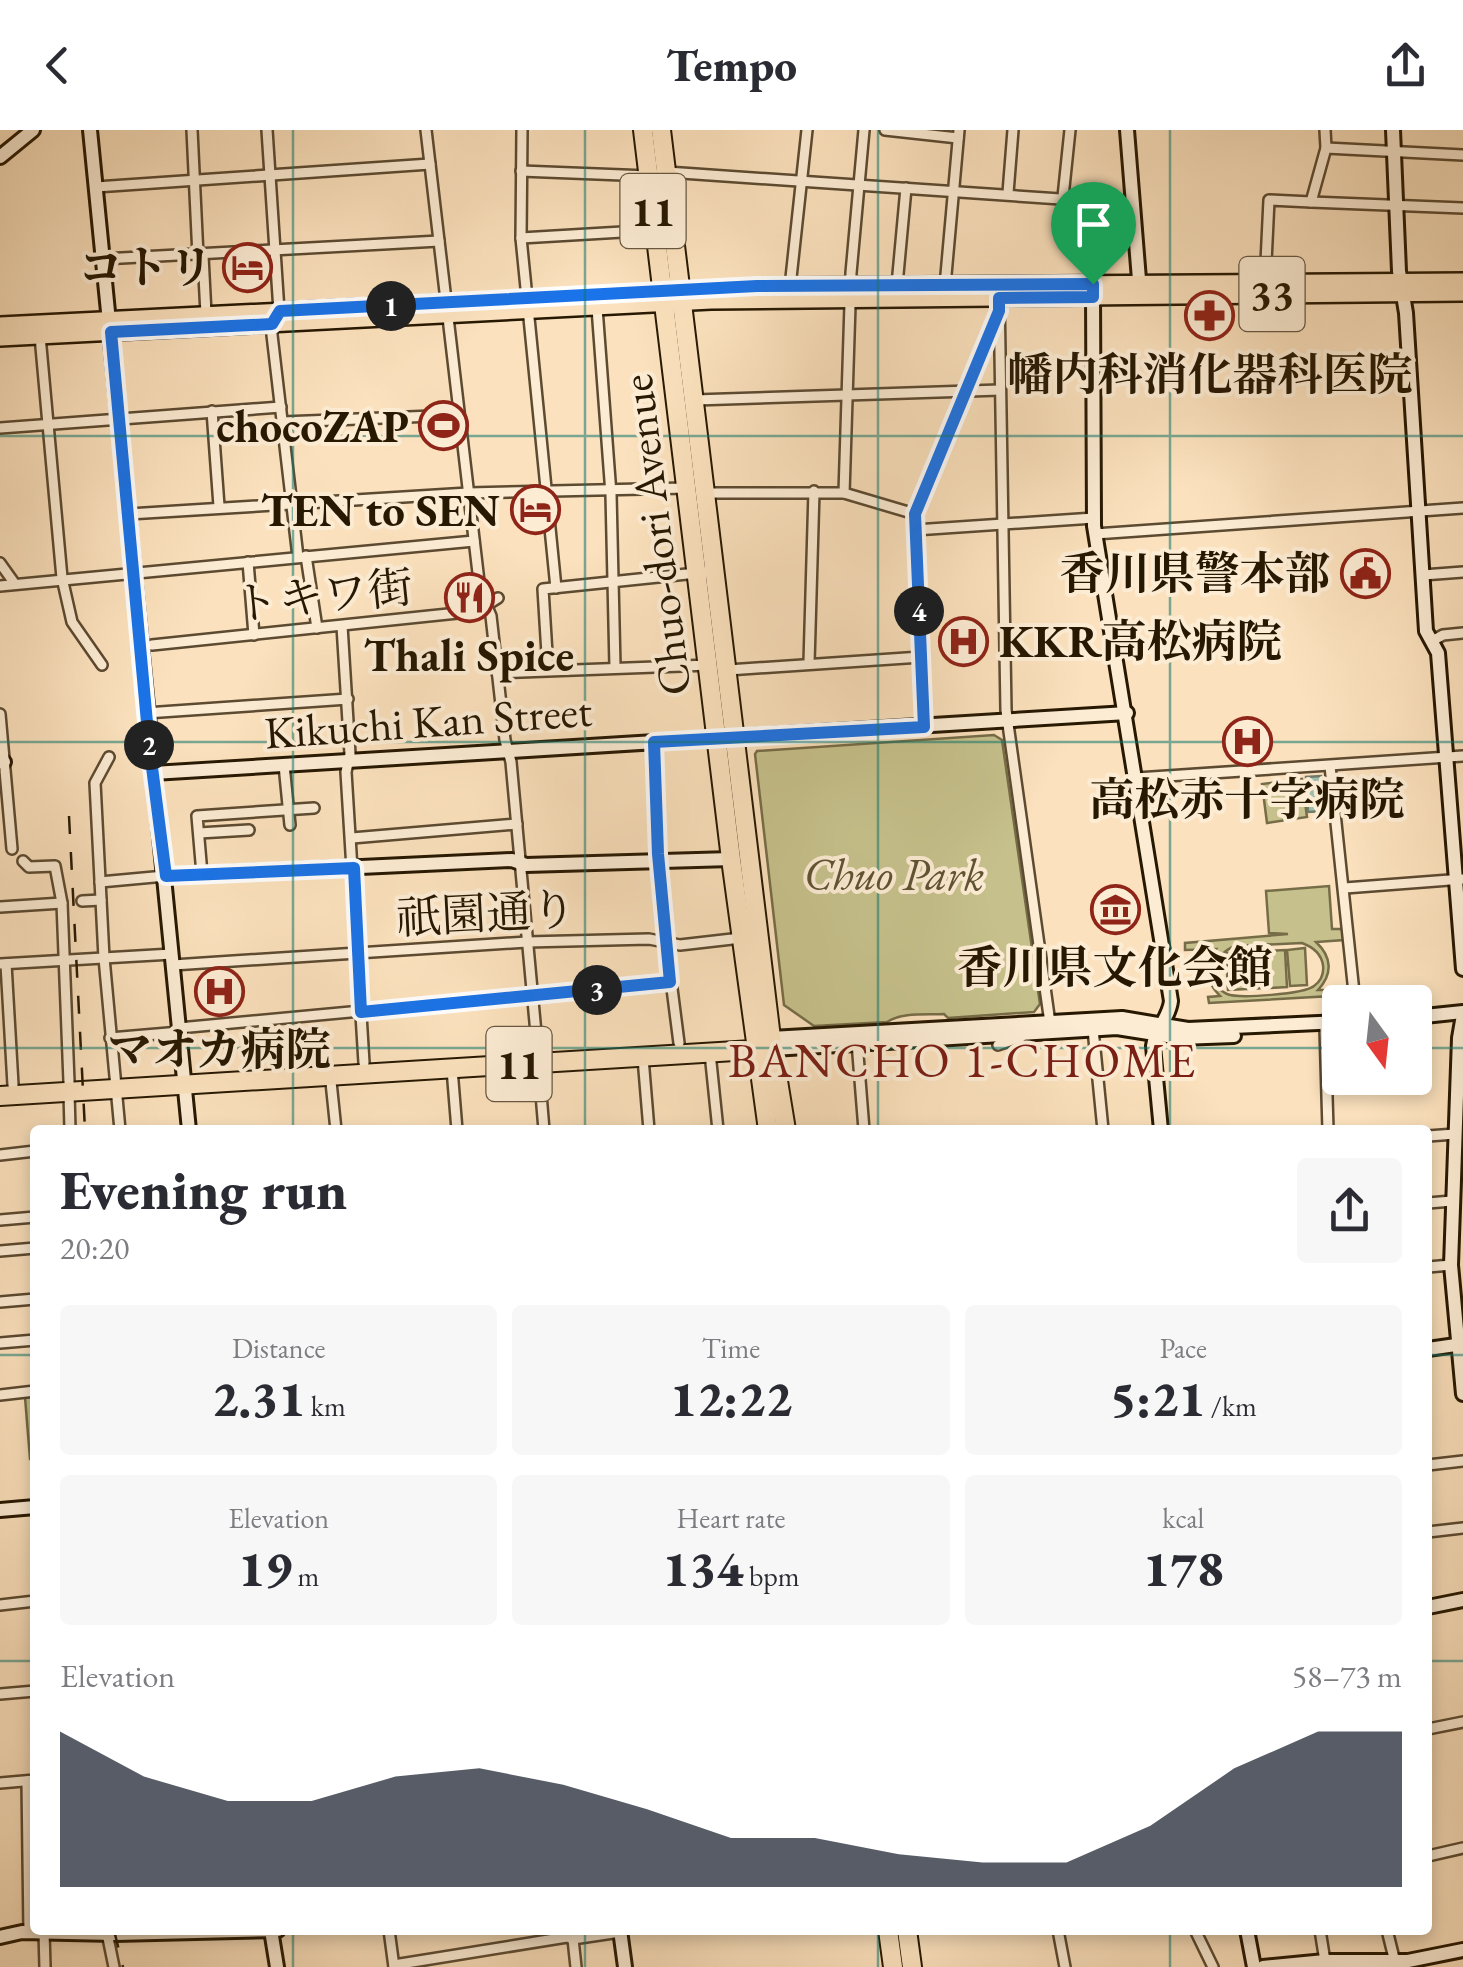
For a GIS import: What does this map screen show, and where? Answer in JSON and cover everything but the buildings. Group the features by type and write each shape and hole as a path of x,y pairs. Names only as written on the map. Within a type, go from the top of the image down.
{"highway":[{"name":"Chuo-dori Avenue","path":"643,130 658,174 706,572 708,665 726,738 763,1044"},
{"name":"Chuo-dori Avenue","path":"662,130 656,230 695,400 697,491"},
{"name":"Chuo-dori Avenue","path":"706,572 728,670 730,859 741,938 763,1044"},
{"name":"11","path":"184,1081 364,1063 680,1044 763,1044"},
{"name":"11","path":"4,1089 710,1053 763,1044"},
{"path":"763,1044 768,1125"},
{"path":"763,1044 785,1125"},
{"path":"889,1935 894,1967"},
{"path":"908,1935 912,1967"}],"main road":[{"name":"33","path":"1141,289 1402,287 1463,281"},
{"name":"33","path":"673,297 944,293 999,298 1265,283 1463,293"},
{"path":"527,305 597,308 673,297"},
{"path":"0,324 110,325 673,297"},
{"path":"0,338 206,314 276,317"}],"street":[{"path":"0,157 33,130"},
{"path":"90,130 188,1125"},
{"path":"192,130 206,314"},
{"path":"266,130 282,407 292,502 316,628"},
{"path":"426,130 480,590 491,616 517,824 537,1044"},
{"path":"522,130 521,238 556,588"},
{"path":"790,293 806,130"},
{"path":"844,493 852,293 864,130"},
{"path":"885,130 958,134 944,293"},
{"path":"1008,193 1013,130"},
{"path":"1063,197 1070,130"},
{"path":"1127,130 1141,289"},
{"path":"1311,202 1326,148 1325,130"},
{"path":"1392,130 1426,631 1438,653 1460,879 1463,968"},
{"path":"1326,148 1463,155"},
{"path":"96,187 430,164"},
{"path":"521,172 801,179 1134,204"},
{"path":"896,293 906,188"},
{"path":"1265,283 1269,200 1463,208"},
{"path":"521,238 656,230"},
{"path":"103,260 439,241"},
{"path":"1093,291 1094,518 1171,1001 1152,1046 1160,1125"},
{"path":"999,298 1008,721 1025,872 1050,1022"},
{"path":"924,727 915,514 999,298"},
{"path":"597,308 610,489 615,667"},
{"path":"40,336 62,578 72,622 102,664"},
{"path":"695,400 1000,390"},
{"path":"0,428 282,407"},
{"path":"212,411 219,506"},
{"path":"284,422 458,415"},
{"path":"129,514 292,502 610,489 844,493 915,514"},
{"path":"809,663 814,492"},
{"path":"1096,534 1463,508"},
{"path":"915,530 1094,518"},
{"path":"0,586 474,541"},
{"path":"248,562 254,635"},
{"path":"0,563 16,584"},
{"path":"548,670 543,589 706,572"},
{"path":"1423,575 1463,572"},
{"name":"トキワ街","path":"152,645 477,611 498,598"},
{"path":"342,626 348,698 346,777 364,1063"},
{"path":"1432,641 1443,635 1463,634"},
{"path":"728,670 921,657"},
{"path":"498,673 708,665"},
{"path":"146,713 348,698"},
{"name":"Kikuchi Kan Street","path":"154,773 726,738 787,740 1126,713"},
{"path":"0,714 5,830 12,849"},
{"path":"654,742 666,943 680,1044"},
{"path":"109,756 95,783 104,958 119,1125"},
{"path":"1136,778 1463,756"},
{"path":"284,765 290,825"},
{"path":"1330,766 1353,985"},
{"path":"202,874 198,816 314,808"},
{"path":"352,838 517,824"},
{"path":"199,833 249,830"},
{"path":"100,882 512,860 521,864 730,859"},
{"path":"23,860 29,866 54,866 62,903 70,1125"},
{"path":"1344,888 1460,879"},
{"path":"82,902 101,900"},
{"path":"0,907 62,903"},
{"name":"祇園通り","path":"3,964 104,958 173,960 527,942 649,938 666,943 741,938"},
{"path":"3,964 4,1089"},
{"path":"110,1038 670,982"},
{"path":"905,1030 938,1023 938,1017"},
{"path":"1432,1019 1463,1017 1451,1265 1463,1394"},
{"path":"763,1044 905,1030 1122,1018 1197,1039 1322,1028"},
{"path":"763,1044 1117,1028 1209,1030 1322,1025"},
{"path":"1093,1029 1103,1125"},
{"path":"998,1045 1028,1033"},
{"path":"857,1042 864,1125"},
{"path":"710,1053 717,1125"},
{"path":"643,1056 649,1125"},
{"path":"452,1068 457,1125"},
{"path":"540,1070 544,1125"},
{"path":"331,1082 335,1125"},
{"path":"1327,1095 1328,1125"},
{"path":"1432,1136 1456,1134"},
{"path":"0,1154 30,1151"},
{"path":"1432,1203 1452,1201"},
{"path":"0,1220 30,1218"},
{"path":"0,1251 30,1248"},
{"path":"1432,1267 1451,1265"},
{"path":"0,1302 30,1300"},
{"path":"0,1344 30,1341"},
{"path":"1432,1348 1461,1344"},
{"path":"0,1395 30,1392"},
{"path":"1432,1465 1463,1461"},
{"path":"0,1510 30,1507"},
{"path":"1432,1532 1463,1528"},
{"path":"1432,1606 1463,1600"},
{"path":"0,1605 30,1602"},
{"path":"0,1694 30,1691"},
{"path":"1432,1728 1463,1722"},
{"path":"0,1783 30,1780"},
{"path":"1432,1855 1463,1848"},
{"path":"0,1936 29,1932 30,1856"},
{"path":"44,1935 45,1967"},
{"path":"107,1935 114,1967"},
{"path":"274,1935 278,1967"},
{"path":"390,1935 394,1966 599,1935"},
{"path":"621,1935 625,1967"},
{"path":"1059,1935 1065,1967"},
{"path":"1197,1935 1214,1967"},
{"path":"1248,1935 1254,1967"},
{"path":"1321,1935 1325,1961"},
{"path":"1388,1935 1395,1964"},
{"path":"573,1940 576,1967"},
{"path":"1262,1967 1325,1961 1395,1964 1463,1950"}],"green space":[{"name":"Chuo Park","path":"994,735 1002,740 1040,1004 1034,1012 948,1018 944,1014 914,1015 887,1022 814,1026 784,1005 755,754"},
{"path":"1302,779 1307,817 1267,823 1262,784"},
{"path":"1329,886 1332,929 1343,929 1344,940 1316,942 1329,966 1318,990 1322,990 1322,997 1209,1003 1208,997 1220,996 1208,973 1216,949 1185,950 1185,943 1288,934 1269,933 1266,891","holes":["1302,943 1322,961 1322,977 1308,989 1234,995 1215,983 1217,962 1235,946"]},
{"path":"1305,948 1307,985 1290,986 1287,950"},
{"path":"1285,950 1287,987 1269,988 1267,951"},
{"path":"1264,951 1266,988 1248,989 1246,952"},
{"path":"1244,952 1246,989 1228,990 1226,953"},
{"path":"30,1396 30,1459 25,1397"}],"shaded area":[{"path":"1321,776 1324,811 1308,812 1306,777"}],"railway":[{"path":"69,816 85,1125"},
{"path":"115,1935 123,1967"}],"place":[{"name":"コトリ","path":"248,267"},
{"name":"幡内科消化器科医院","path":"1210,316"},
{"name":"chocoZAP","path":"444,426"},
{"name":"TEN to SEN","path":"535,510"},
{"name":"香川県警本部","path":"1365,573"},
{"name":"Thali Spice","path":"469,597"},
{"name":"KKR高松病院","path":"964,641"},
{"name":"高松赤十字病院","path":"1247,741"},
{"name":"香川県文化会館","path":"1115,909"},
{"name":"マオカ病院","path":"219,991"}],"district":[{"name":"BANCHO 1-CHOME","path":"963,1060"}],"route":[{"path":"1093,284 1093,297 999,298 999,311 916,507 924,727 654,742 658,854 670,982 361,1012 354,868 166,876 149,744 111,332 272,324 280,311 681,289 1093,284"}]}
